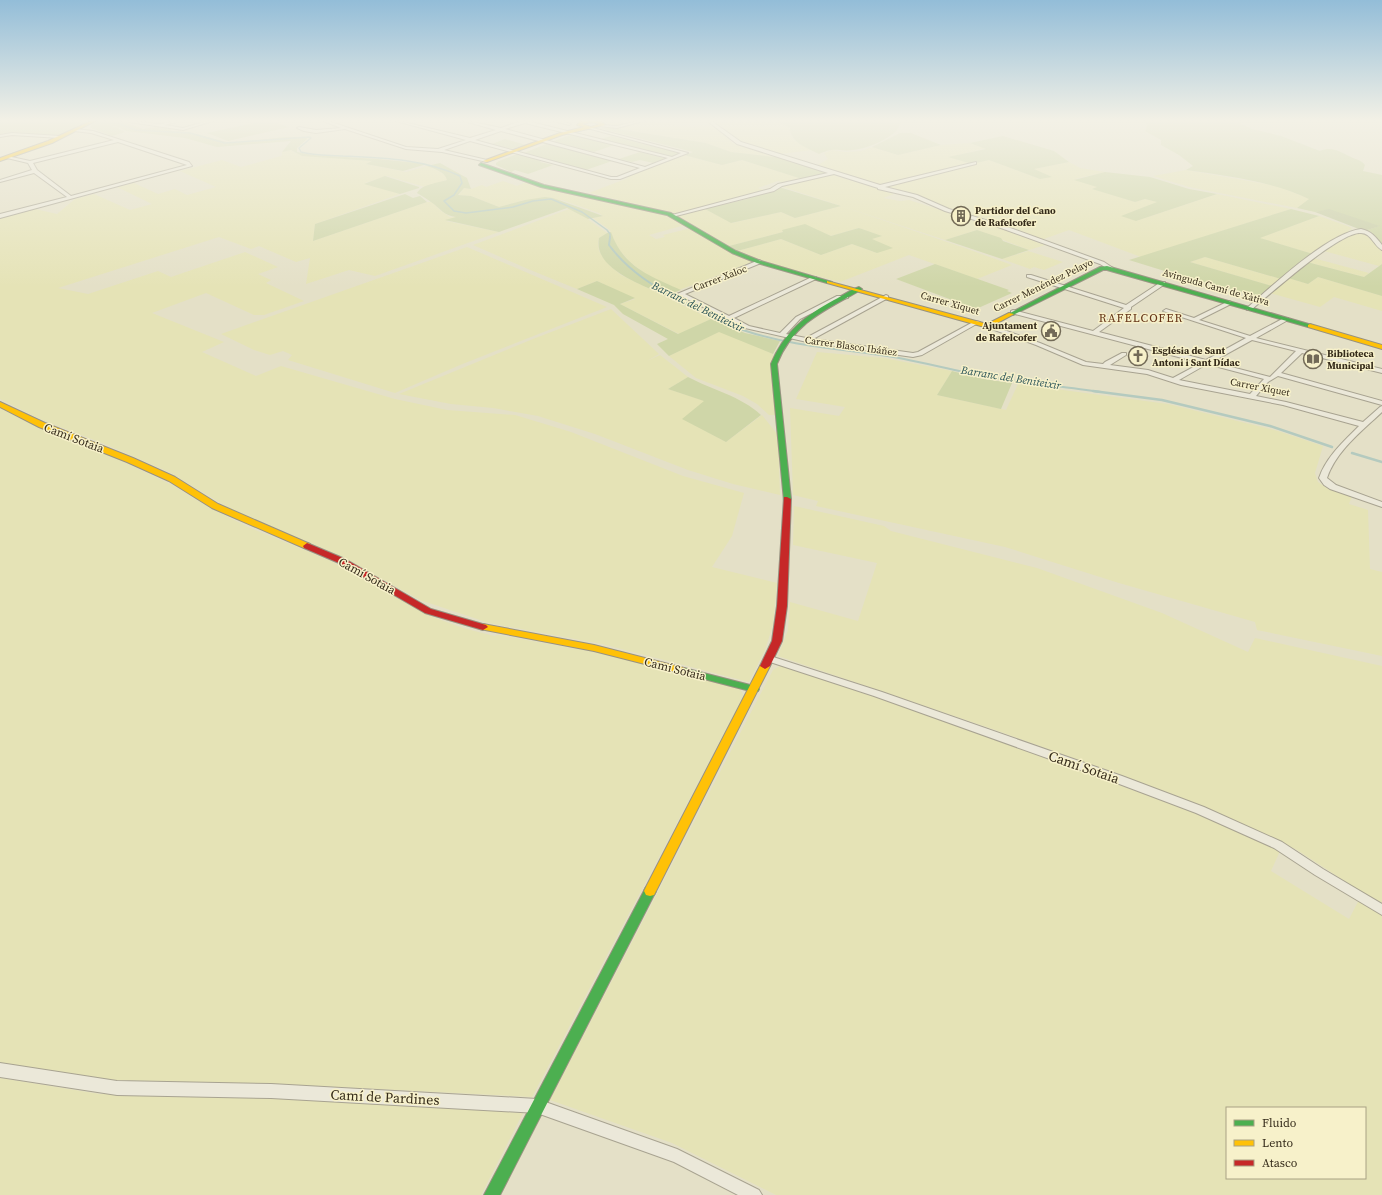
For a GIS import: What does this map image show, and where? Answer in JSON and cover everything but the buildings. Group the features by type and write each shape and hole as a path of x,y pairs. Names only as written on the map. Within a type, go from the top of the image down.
{"main road":[{"name":"Carrer Xiquet","path":"515,176 543,186 649,209 674,216 734,252 759,262 988,326"},
{"name":"Carrer Menéndez Pelayo","path":"988,326 1013,312 1034,304 1102,268 1110,268"},
{"name":"Avinguda Camí de Xàtiva","path":"1110,268 1380,345"},
{"path":"492,1195 770,658 777,641 780,627 787,509 774,364 777,353 785,338 806,318 859,289"},
{"name":"Camí Sotaia","path":"0,404 42,425 130,460 172,480 215,506 253,524 342,561 428,611 492,630 594,648 754,689"}],"street":[{"path":"0,181 18,176"},
{"path":"41,176 70,198"},
{"path":"0,216 153,176"},
{"path":"601,176 609,178 622,176"},
{"path":"674,216 772,190 780,185 822,176"},
{"name":"Avinguda Camí de Xàtiva","path":"842,176 880,188 915,196 947,210 1000,226 1102,263 1110,268"},
{"path":"880,188 884,185 922,176"},
{"path":"1250,309 1305,262 1321,250 1334,243 1361,231 1370,235 1382,248"},
{"name":"Carrer Xaloc","path":"681,293 759,262"},
{"path":"1029,276 1125,308"},
{"path":"729,318 814,278"},
{"path":"1094,333 1125,308 1164,283"},
{"name":"Carrer Blasco Ibáñez","path":"681,293 681,295 748,327 785,338 913,355 920,354 977,322"},
{"path":"807,340 886,297"},
{"path":"1194,320 1229,302"},
{"path":"1166,311 1251,338 1382,371"},
{"path":"1013,312 1271,380"},
{"path":"1174,380 1286,319"},
{"name":"Carrer Xiquet","path":"988,326 1038,344 1082,363 1148,372 1181,383 1292,405 1365,424"},
{"path":"1250,397 1266,381 1271,380 1300,351"},
{"path":"1106,367 1107,364 1124,354"},
{"path":"1277,374 1382,403"},
{"path":"1382,408 1338,452 1325,470 1323,478 1325,481 1338,489 1382,505"},
{"name":"Camí Sotaia","path":"770,658 878,694 1118,779 1200,810 1278,845 1382,910"},
{"name":"Camí de Pardines","path":"0,1070 117,1088 271,1091 537,1106 677,1156 754,1195"}],"shaded area":[{"path":"191,176 446,176 447,180 425,187 387,176 365,183 400,194 315,224 313,241 427,202 432,202 450,217 458,217 446,221 499,232 375,276 349,270 306,284 310,258 296,262 259,246 251,249 219,237 58,288 88,294 158,271 171,277 245,252 278,267 258,274 271,280 266,283 304,301 264,315 254,315 206,293 152,313 224,342 202,352 256,376 281,366 395,399 447,410 515,415 571,432 683,476 744,493 732,536 712,567 777,583 773,625 765,650 749,682 602,644 489,623 420,600 338,555 229,508 169,472 107,445 42,420 0,399 0,218 35,209 57,214 75,199 94,194 130,210 152,204 117,187 134,183 158,194 175,189 187,195 216,187"},
{"path":"627,176 792,176 802,179 785,183 778,181 758,188 766,191 677,214 589,193 628,178 624,177"},
{"path":"835,176 894,194 883,198 900,201 909,200 1005,230 1045,245 1029,250 977,230 945,240 780,186"},
{"path":"850,176 916,176 878,185"},
{"path":"925,176 1031,176 1040,179 1038,176 1089,176 1075,179 1098,187 1093,189 1135,202 1145,199 1158,202 1136,221 1217,194 1291,209 1141,257 1069,230 1041,240 1015,229 942,207 911,193 886,186"},
{"path":"1153,176 1219,176 1277,186 1310,199 1297,208 1189,187"},
{"path":"503,181 517,186 526,182 662,213 685,225 649,235 656,239 665,237 663,235 691,228 753,262 679,290 647,275 630,262 616,246 610,230 593,218 603,216 599,213 562,200 525,200 499,207 471,196 459,195 464,188 471,189 482,185 486,187"},
{"path":"841,206 1012,265 977,279 909,255 840,282 767,263 737,251 781,239 821,255 852,244 877,253 871,239 881,236 859,228 831,236 805,225 729,246 678,216 705,209 732,223 781,212 795,218"},
{"path":"569,209 582,215 607,233 599,238 599,251 609,265 621,275 711,319 679,334 620,304 635,299 597,281 577,289 473,245"},
{"path":"1319,216 1350,227 1352,229 1348,230 1351,232 1313,254 1259,238"},
{"path":"1355,233 1365,234 1382,250 1382,264 1379,266 1324,251"},
{"path":"467,247 607,307 460,365 395,393 288,360 292,355 283,351 270,355 254,350 221,334"},
{"path":"1028,251 1063,262 1044,270 1034,267 1030,269 1002,259"},
{"path":"1205,257 1281,279 1272,286 1190,262"},
{"path":"1313,258 1369,273 1364,277 1307,262"},
{"path":"1318,277 1382,296 1382,311 1334,297 1320,307 1270,293 1288,278 1308,284"},
{"path":"611,309 659,354 647,361 660,355 688,377 668,389 705,401 683,419 726,442 762,415 778,435 780,495 733,484 688,470 595,434 538,416 493,408 451,404 399,394"},
{"path":"720,331 773,354 775,415 769,415 757,404 743,396 696,378 669,356"},
{"path":"817,352 884,358 952,371 937,395 1006,410 1018,384 1168,404 1278,431 1323,446 1315,473 1318,482 1327,488 1352,496 1349,504 1368,510 1370,569 1382,572 1382,656 1257,630 1255,622 1119,583 1005,547 816,506 818,501 793,495 790,408 839,416 845,407 796,399"},
{"path":"0,408 35,426 107,454 172,485 208,507 248,527 329,560 430,616 463,628 494,636 498,635 599,653 740,689 744,696 532,1097 317,1086 114,1080 0,1064"},
{"path":"794,506 884,526 891,531 1037,568 1162,613 1248,652 1255,638 1382,666 1382,903 1366,895 1297,850 1248,826 1180,797 998,731 778,656 788,630 790,602 858,621 877,563 793,545"},
{"path":"781,665 927,715 1198,814 1280,851 1271,871 1349,919 1359,900 1382,914 1382,1195 776,1195 672,1143 550,1100 773,670"},
{"path":"0,1078 100,1094 264,1094 523,1113 481,1195 0,1195"}],"green space":[{"path":"385,176 419,188 400,194 364,184"},
{"path":"445,176 463,176 467,178 471,189 464,188 458,195 471,196 499,207 525,200 545,197 553,198 603,216 588,219 567,208 499,232 445,220 456,217 445,213 417,193 419,190 430,184 447,180"},
{"path":"792,176 816,176 802,179"},
{"path":"1031,176 1052,177 1040,179"},
{"path":"1090,176 1139,176 1150,177 1189,189 1217,194 1136,221 1121,216 1157,202 1145,199 1135,202 1092,189 1097,187 1074,180"},
{"path":"1222,176 1382,176 1382,245 1373,235 1364,231 1379,226 1328,210 1315,212 1297,208 1309,199 1264,183"},
{"path":"779,187 841,206 795,218 781,212 731,223 705,209 747,199"},
{"path":"405,194 413,198 420,196 427,202 313,241 315,224"},
{"path":"1291,209 1319,216 1260,238 1313,254 1281,279 1205,257 1190,262 1272,286 1259,296 1184,277 1129,260"},
{"path":"1329,209 1380,226 1364,231 1315,212"},
{"path":"805,224 831,236 859,228 882,236 872,239 893,248 877,253 852,244 821,255 781,239 737,251 729,246 783,232 782,230"},
{"path":"977,230 1029,250 1002,259 945,240"},
{"path":"611,232 616,244 630,262 648,275 681,290 665,296 633,281 611,267 604,259 599,249 599,238"},
{"path":"1307,262 1364,277 1382,264 1382,296 1318,277 1308,284 1288,278"},
{"path":"935,264 1009,290 1007,291 1012,293 976,309 896,279"},
{"path":"597,281 635,298 620,304 678,334 711,319 745,333 780,341 773,354 719,332 669,356 657,344 668,339 623,314 614,305 577,289"},
{"path":"952,371 983,379 1012,383 1001,409 937,395"},
{"path":"688,377 745,403 761,415 726,442 682,419 704,401 668,389"}],"waterway":[{"name":"Barranc del Beniteixir","path":"459,176 462,183 454,195 444,201 454,211 466,213 513,207 533,201 551,199 582,212 607,230 610,237"},
{"name":"Barranc del Beniteixir","path":"610,237 609,245 617,255 644,278 685,303 722,322 746,331 765,337 804,345 904,359 1013,381 1093,391"},
{"name":"Barranc del Beniteixir","path":"1093,391 1101,392"},
{"name":"Barranc del Beniteixir","path":"1093,391 1162,400 1270,426 1332,447"},
{"name":"Barranc del Beniteixir","path":"1352,453 1382,462"}],"traffic: fast":[{"path":"514,176 543,186 669,214 734,252 759,262 829,282"},
{"path":"1011,314 1102,268 1107,268 1310,326"},
{"path":"787,499 774,364 779,350 787,338 797,328 808,319 859,289"},
{"path":"684,671 754,689"},
{"path":"492,1195 650,891"}],"traffic: slow":[{"path":"829,282 988,326 1011,314"},
{"path":"1310,326 1382,347"},
{"path":"0,404 42,425 130,460 172,479 215,506 307,546"},
{"path":"483,627 594,648 684,671"},
{"path":"650,891 765,666"}],"traffic: jam":[{"path":"765,666 777,641 782,606 787,499"},
{"path":"307,546 342,561 428,611 483,627"}],"place":[{"name":"Partidor del Cano de Rafelcofer","path":"961,216"},
{"name":"Ajuntament de Rafelcofer","path":"1051,331"},
{"name":"Església de Sant Antoni i Sant Dídac","path":"1138,356"},
{"name":"Biblioteca Municipal","path":"1313,359"}],"district":[{"name":"RAFELCOFER","path":"1141,318"}]}
